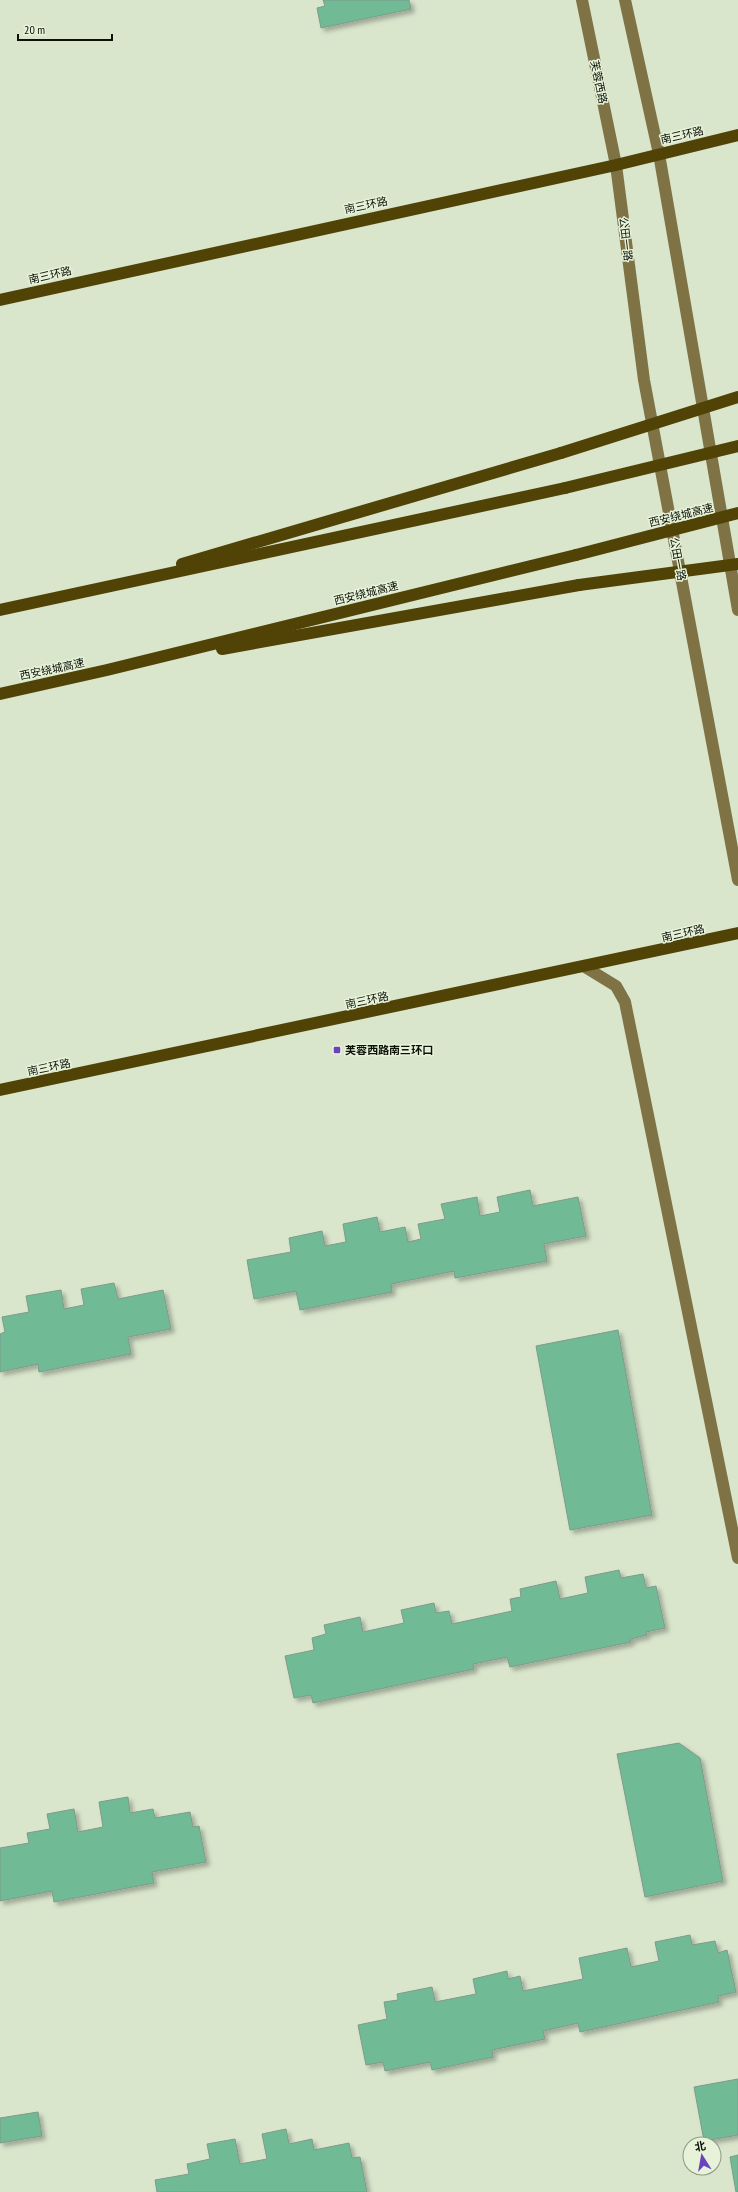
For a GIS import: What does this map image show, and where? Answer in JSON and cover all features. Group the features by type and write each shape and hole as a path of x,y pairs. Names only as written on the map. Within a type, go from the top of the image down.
{"highway":[{"name":"南三环路","path":"0,300 616,165 738,135"},
{"path":"84,593 561,453 738,398"},
{"path":"0,610 565,488 738,446"},
{"name":"西安绕城高速","path":"0,694 107,670 576,555 738,513"},
{"path":"107,670 578,585 738,564"},
{"name":"南三环路","path":"0,1090 665,950 738,933"}],"main road":[{"name":"芙蓉西路","path":"582,0 616,165"},
{"path":"625,0 659,154 738,610"},
{"name":"公田一路","path":"616,165 644,380 738,880"},
{"path":"585,967 616,986 625,1002 738,1558"}],"building":[{"path":"323,0 409,0 411,9 321,28 317,8 325,6"},
{"path":"530,1190 533,1206 578,1197 586,1236 544,1244 547,1261 455,1278 454,1271 391,1284 392,1292 300,1310 296,1291 254,1299 247,1260 291,1252 289,1238 322,1231 325,1246 346,1242 343,1224 377,1217 380,1232 405,1227 408,1242 421,1239 418,1224 445,1219 441,1204 477,1197 480,1216 500,1212 497,1197"},
{"path":"114,1283 118,1299 163,1290 171,1329 128,1337 131,1354 39,1372 38,1364 0,1372 0,1334 5,1332 2,1317 29,1312 26,1296 61,1290 64,1309 84,1305 81,1289"},
{"path":"618,1330 652,1515 570,1530 536,1346"},
{"path":"619,1570 621,1578 643,1574 646,1588 656,1586 665,1628 646,1632 647,1635 630,1639 631,1642 510,1667 507,1657 473,1664 474,1669 313,1703 311,1695 294,1698 285,1656 314,1650 312,1638 326,1634 324,1625 360,1617 363,1632 404,1623 401,1610 434,1603 436,1613 449,1611 452,1624 512,1611 510,1599 521,1597 520,1589 556,1581 560,1599 588,1593 585,1577"},
{"path":"679,1743 700,1758 723,1881 645,1897 617,1754"},
{"path":"128,1797 130,1813 153,1809 155,1818 190,1812 193,1827 199,1826 206,1862 152,1872 154,1883 54,1902 52,1891 0,1901 0,1848 29,1843 27,1833 50,1829 47,1814 74,1809 78,1832 103,1827 99,1802"},
{"path":"690,1935 692,1945 715,1941 718,1953 727,1950 736,1992 718,1996 719,2002 580,2032 578,2023 543,2031 545,2039 492,2050 493,2057 432,2070 430,2062 385,2071 383,2062 366,2065 358,2025 387,2019 384,2002 398,2000 397,1994 432,1987 435,2002 476,1994 473,1979 507,1971 508,1979 520,1976 523,1991 583,1979 579,1958 627,1948 631,1967 659,1961 655,1942"},
{"path":"738,2079 738,2135 722,2138 722,2136 703,2136 694,2087"},
{"path":"38,2112 42,2136 0,2143 0,2118"},
{"path":"286,2129 289,2144 312,2139 314,2150 349,2143 352,2158 360,2157 367,2192 157,2192 155,2180 189,2174 187,2164 210,2159 207,2144 235,2139 240,2164 267,2159 262,2134"},
{"path":"738,2155 738,2192 736,2192 730,2157"}],"place":[{"name":"芙蓉西路南三环口","path":"337,1050"}]}
